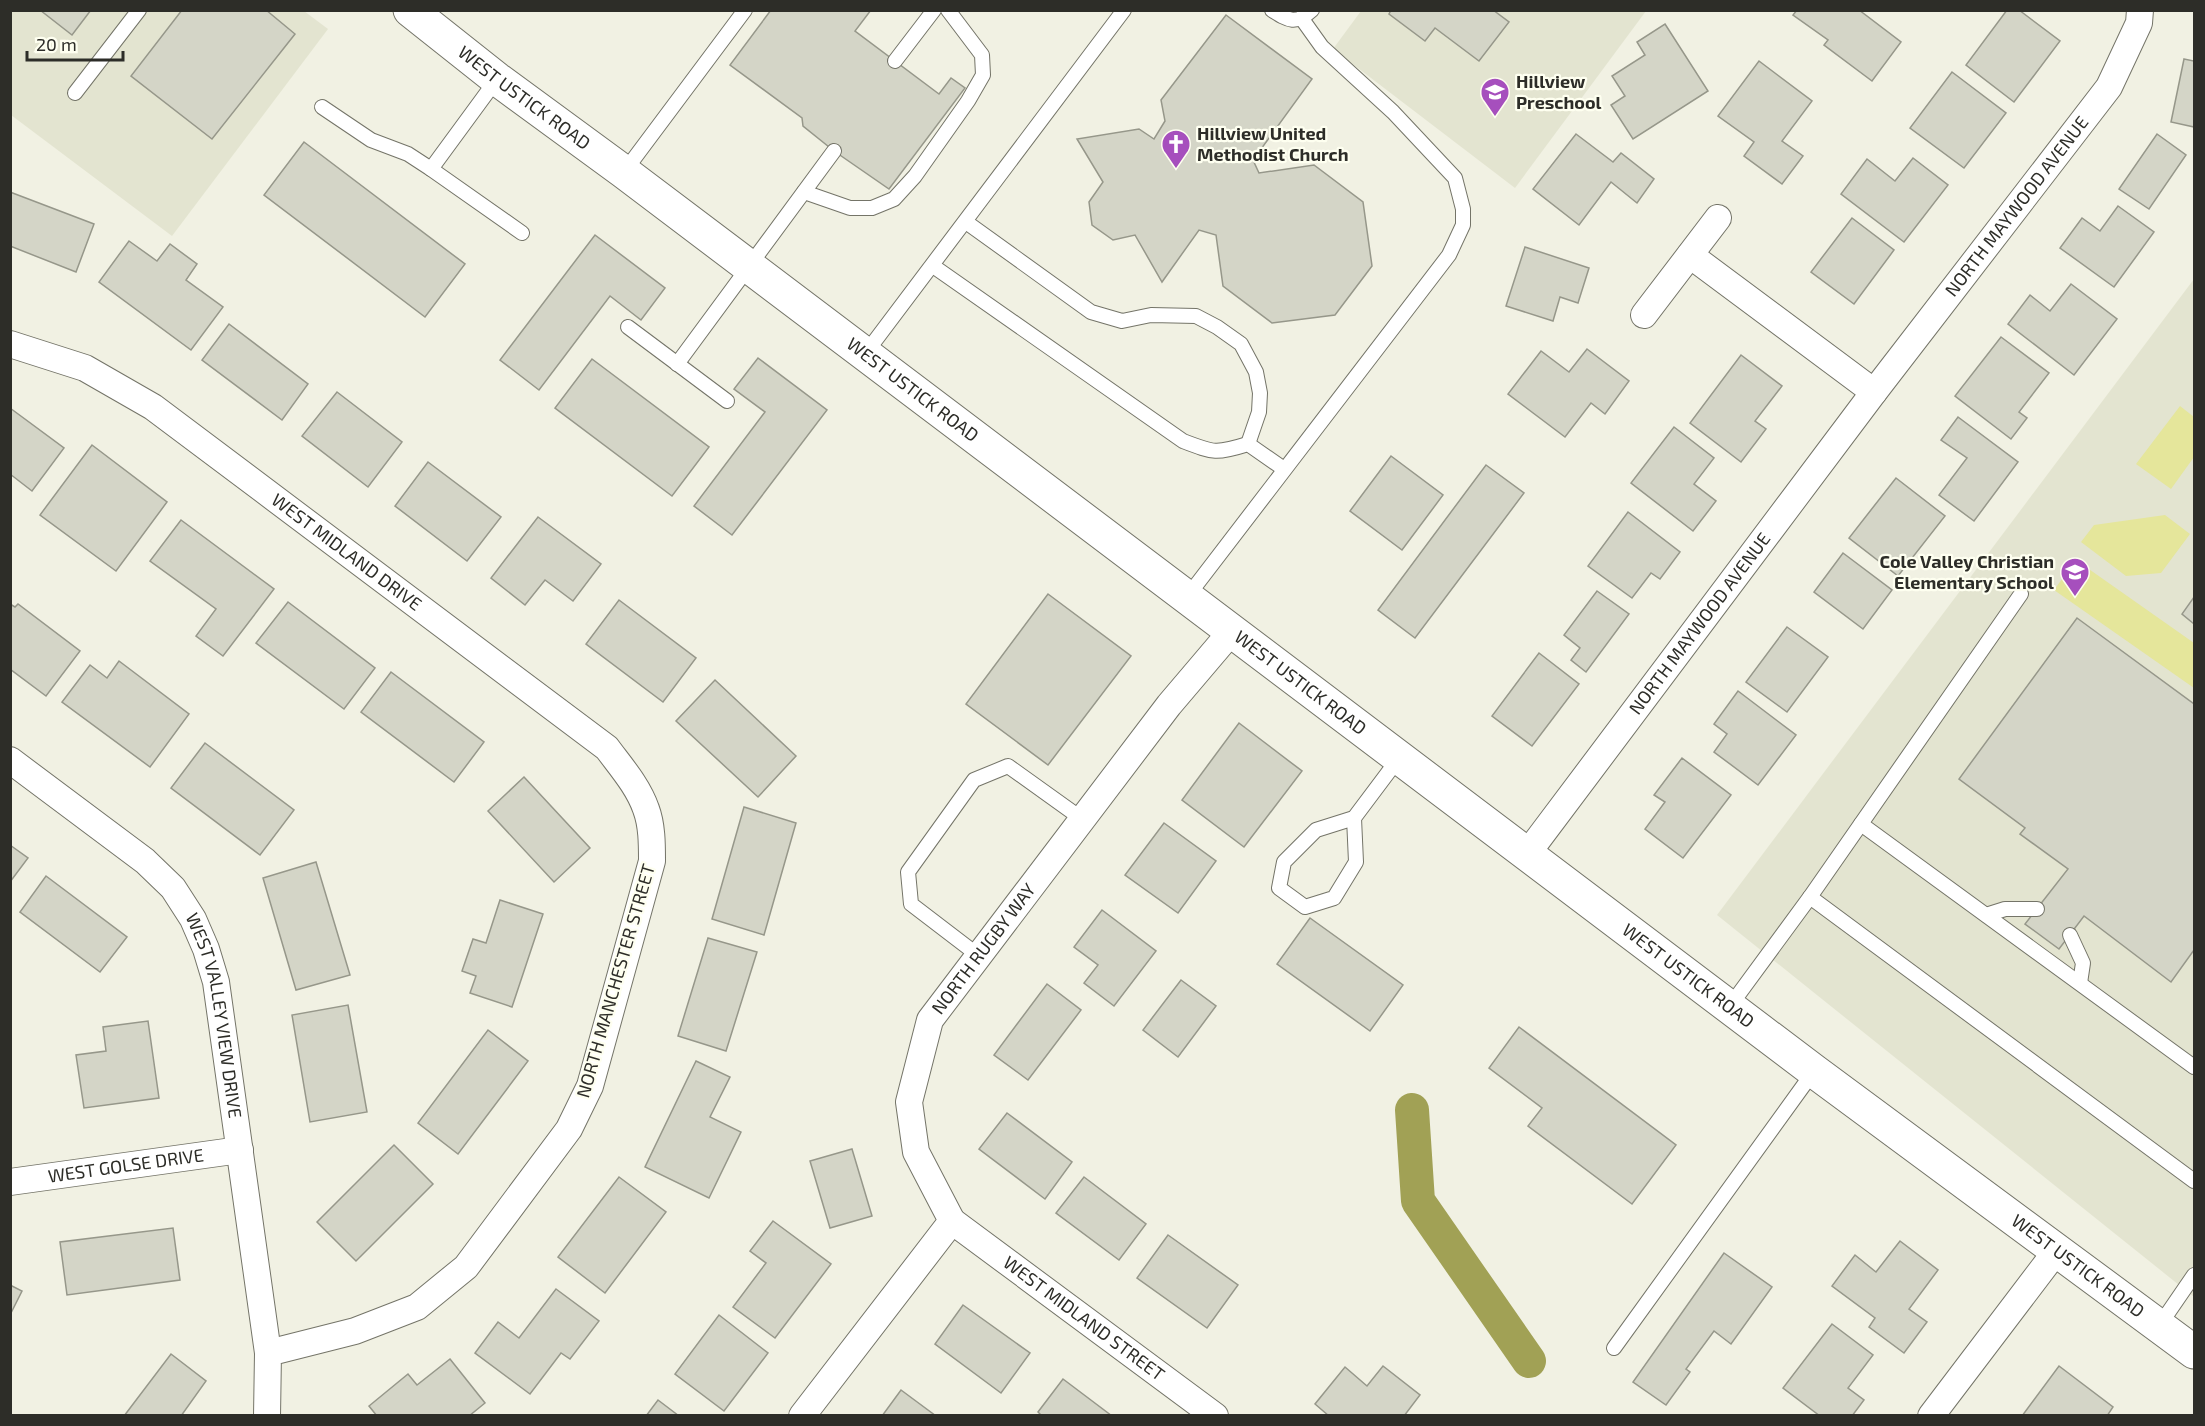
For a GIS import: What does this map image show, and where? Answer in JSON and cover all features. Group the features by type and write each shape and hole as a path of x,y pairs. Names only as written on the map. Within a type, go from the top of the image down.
{"main road":[{"name":"WEST USTICK ROAD","path":"419,13 497,79 624,172 748,268 1814,1071 2194,1352"}],"street":[{"name":"NORTH MAYWOOD AVENUE","path":"1527,854 1874,392 2109,87 2139,22 2140,10"},
{"path":"1644,315 1718,218"},
{"path":"1690,255 1874,392"},
{"name":"WEST MIDLAND DRIVE","path":"10,344 85,368 153,407 607,748 628,776 646,809"},
{"name":"NORTH RUGBY WAY","path":"952,1221 916,1152 909,1102 930,1020 1169,705 1232,632"},
{"name":"WEST VALLEY VIEW DRIVE","path":"10,760 145,861 173,888 193,919 206,949 216,982 268,1353"},
{"name":"NORTH MANCHESTER STREET","path":"268,1353 354,1332 417,1306 466,1267 569,1129 590,1086 652,861 651,834 646,809"},
{"name":"WEST GOLSE DRIVE","path":"10,1182 240,1150"},
{"path":"802,1416 952,1221"},
{"name":"WEST MIDLAND STREET","path":"952,1221 1215,1416"},
{"path":"1931,1416 2057,1250"},
{"path":"267,1416 268,1353"}],"lane":[{"path":"75,93 139,10"},
{"path":"624,172 745,10"},
{"path":"895,61 933,10"},
{"path":"804,192 850,208 873,208 894,199 915,177 968,101 983,75 982,55 948,10"},
{"path":"865,354 1124,10"},
{"path":"1186,598 1449,255 1463,225 1463,209 1455,177 1393,112 1322,47 1307,15 1288,21 1272,10"},
{"path":"431,169 497,79"},
{"path":"322,107 371,140 408,154 522,232"},
{"path":"677,364 834,151"},
{"path":"966,222 1091,312 1122,321 1151,315 1196,316 1241,344 1256,372 1260,393 1259,412 1248,444"},
{"path":"933,266 1183,441 1210,452 1227,451 1248,444"},
{"path":"628,327 727,401"},
{"path":"1248,444 1284,469"},
{"path":"1730,1006 1862,824 2021,594"},
{"path":"1354,818 1356,862 1334,898 1305,907 1279,888 1284,862 1316,830 1354,818 1399,758"},
{"path":"979,956 911,904 908,872 974,780 1008,766 1082,819"},
{"path":"1862,824 2194,1067"},
{"path":"1810,897 2194,1181"},
{"path":"1986,915 2005,909 2037,909"},
{"path":"2070,935 2083,963 2080,983"},
{"path":"1614,1348 1814,1071"},
{"path":"2159,1326 2194,1275"}],"shaded area":[{"path":"10,11 304,11 328,29 172,236 11,115"},
{"name":"Hillview Preschool","path":"1361,11 1646,11 1515,188 1333,49"},
{"name":"Cole Valley Christian Elementary School","path":"2194,279 2194,1297 1717,915"}],"green space":[{"path":"2180,406 2194,417 2194,457 2171,489 2136,464"},
{"path":"2165,515 2190,534 2161,573 2126,576 2081,542 2094,525"},
{"path":"2076,560 2194,643 2194,688 2054,590"}],"building":[{"path":"40,10 91,10 72,35"},
{"path":"182,10 266,10 295,34 212,139 131,76"},
{"path":"771,10 871,10 855,31 939,94 951,78 965,88 889,189 834,151 803,126 802,118 730,65"},
{"path":"1391,10 1493,10 1509,22 1479,61 1435,28 1425,41 1389,14"},
{"path":"1797,10 1859,10 1901,42 1872,81 1824,45 1828,40 1793,15"},
{"path":"2007,10 2019,10 2060,41 2014,102 1966,65"},
{"name":"Hillview United Methodist Church","path":"1226,15 1312,79 1253,160 1259,173 1314,165 1363,202 1372,266 1335,315 1272,323 1223,286 1216,235 1199,230 1162,282 1135,235 1113,240 1092,225 1089,202 1103,182 1077,139 1139,129 1154,139 1165,121 1161,100"},
{"path":"1665,24 1708,91 1633,139 1611,105 1625,96 1612,76 1645,55 1637,42"},
{"path":"2184,59 2194,61 2194,127 2171,122"},
{"path":"1759,61 1812,101 1782,141 1803,156 1782,184 1744,156 1754,142 1718,116"},
{"path":"1952,72 2006,113 1964,168 1910,128"},
{"path":"1576,134 1613,162 1621,153 1654,179 1637,203 1611,182 1579,225 1533,189"},
{"path":"2157,134 2186,155 2149,209 2119,189"},
{"path":"304,142 465,264 425,317 264,195"},
{"path":"1913,158 1948,185 1904,242 1841,194 1867,159 1895,181"},
{"path":"10,192 94,224 76,272 10,246"},
{"path":"2118,206 2154,232 2114,287 2060,248 2082,218 2100,231"},
{"path":"1852,218 1894,250 1854,304 1811,272"},
{"path":"595,235 665,288 641,320 610,296 539,390 500,360"},
{"path":"129,241 157,261 170,244 197,264 186,280 223,307 191,350 99,282"},
{"path":"1525,247 1589,268 1578,303 1560,297 1553,321 1506,306"},
{"path":"2071,284 2117,319 2074,375 2008,324 2030,295 2050,311"},
{"path":"229,324 308,384 282,420 202,360"},
{"path":"2001,337 2049,373 2019,412 2027,418 2011,439 1955,396"},
{"path":"1587,349 1629,381 1605,414 1591,403 1565,437 1508,394 1541,351 1569,372"},
{"path":"1741,355 1782,386 1755,421 1766,429 1741,462 1690,423"},
{"path":"758,358 827,410 732,535 694,506 765,412 734,389"},
{"path":"592,359 709,447 672,496 555,408"},
{"path":"337,392 402,442 368,487 302,436"},
{"path":"10,408 64,448 32,491 10,474"},
{"path":"1958,417 2018,462 1974,521 1939,495 1967,458 1941,440"},
{"path":"1674,427 1714,458 1694,484 1716,501 1693,531 1631,483"},
{"path":"92,445 167,502 116,571 40,515"},
{"path":"1391,456 1443,495 1402,550 1350,511"},
{"path":"428,462 501,517 467,561 395,506"},
{"path":"1486,465 1524,493 1415,638 1378,610"},
{"path":"1896,478 1945,516 1898,576 1849,538"},
{"path":"1628,512 1680,552 1660,579 1651,573 1632,598 1588,566"},
{"path":"538,517 601,564 573,601 545,580 525,605 491,578"},
{"path":"181,520 274,589 223,656 196,636 216,609 150,561"},
{"path":"1843,553 1892,590 1863,629 1814,592"},
{"path":"1597,591 1629,614 1586,672 1571,660 1580,648 1564,635"},
{"path":"1048,594 1131,656 1048,765 966,704"},
{"path":"2194,597 2194,624 2182,614"},
{"path":"619,600 696,658 663,702 586,644"},
{"path":"288,602 375,668 344,709 256,643"},
{"path":"10,604 15,607 18,604 80,651 46,696 10,669"},
{"path":"2077,618 2194,704 2194,950 2171,982 2084,916 2059,949 2025,924 2068,869 2020,834 2025,828 1959,779"},
{"path":"1787,627 1828,657 1787,712 1746,682"},
{"path":"1539,653 1579,684 1532,746 1492,716"},
{"path":"119,661 189,714 150,767 62,702 90,665 107,678"},
{"path":"391,672 484,742 454,782 361,712"},
{"path":"715,680 796,756 758,797 676,721"},
{"path":"1738,691 1796,735 1758,785 1714,752 1727,734 1714,724"},
{"path":"1239,723 1302,771 1244,847 1182,800"},
{"path":"205,743 294,810 260,855 171,788"},
{"path":"1682,758 1731,795 1683,858 1645,829 1665,802 1654,795"},
{"path":"524,777 590,848 554,882 488,811"},
{"path":"744,807 796,823 764,935 712,919"},
{"path":"1164,823 1216,861 1178,913 1125,875"},
{"path":"10,845 28,858 10,882"},
{"path":"316,862 350,975 296,990 263,878"},
{"path":"46,876 127,937 100,972 20,912"},
{"path":"500,900 543,914 512,1007 470,993 476,976 462,971 473,939 486,943"},
{"path":"1102,910 1156,951 1114,1006 1084,983 1098,965 1074,947"},
{"path":"1310,918 1403,985 1370,1031 1277,964"},
{"path":"708,938 757,952 726,1051 678,1036"},
{"path":"1181,980 1216,1006 1178,1057 1143,1030"},
{"path":"1047,984 1081,1010 1028,1080 994,1055"},
{"path":"348,1005 367,1112 310,1122 292,1015"},
{"path":"148,1021 159,1098 84,1108 76,1055 106,1051 103,1027"},
{"path":"1519,1027 1676,1145 1632,1204 1528,1126 1542,1108 1489,1068"},
{"path":"488,1030 528,1061 458,1154 418,1123"},
{"path":"696,1061 730,1077 710,1117 741,1132 709,1198 645,1167"},
{"path":"1007,1113 1072,1162 1045,1199 979,1149"},
{"path":"394,1145 433,1184 356,1261 317,1222"},
{"path":"852,1149 872,1216 830,1228 810,1161"},
{"path":"619,1177 666,1212 605,1293 558,1257"},
{"path":"1084,1177 1146,1224 1119,1260 1056,1213"},
{"path":"773,1221 831,1264 775,1338 733,1307 766,1263 750,1251"},
{"path":"173,1228 180,1280 67,1295 60,1242"},
{"path":"1168,1235 1238,1285 1207,1328 1137,1278"},
{"path":"1900,1241 1938,1270 1909,1309 1927,1322 1904,1353 1869,1327 1875,1318 1832,1286 1855,1255 1876,1272"},
{"path":"1724,1253 1772,1287 1731,1344 1714,1331 1686,1369 1690,1372 1666,1405 1633,1382"},
{"path":"10,1285 22,1291 10,1315"},
{"path":"556,1289 599,1321 570,1359 561,1353 530,1394 475,1353 498,1322 519,1338"},
{"path":"963,1305 1030,1353 1001,1393 935,1344"},
{"path":"719,1315 768,1353 724,1411 675,1374"},
{"path":"1832,1324 1873,1355 1848,1388 1864,1400 1852,1416 1820,1416 1783,1388"},
{"path":"171,1354 206,1381 181,1416 124,1416"},
{"path":"450,1359 485,1403 469,1416 377,1416 369,1406 408,1374 417,1385"},
{"path":"1383,1366 1420,1395 1404,1416 1329,1416 1315,1404 1345,1367 1367,1386"},
{"path":"2059,1366 2113,1407 2107,1416 2022,1416"},
{"path":"1063,1379 1112,1416 1042,1416 1038,1412"},
{"path":"901,1390 936,1416 882,1416"},
{"path":"658,1400 679,1416 646,1416"}],"waterway":[{"path":"1412,1110 1418,1201 1529,1361"}],"place":[{"name":"Hillview Preschool","path":"1495,118"},
{"name":"Hillview United Methodist Church","path":"1176,170"},
{"name":"Cole Valley Christian Elementary School","path":"2075,598"}]}
